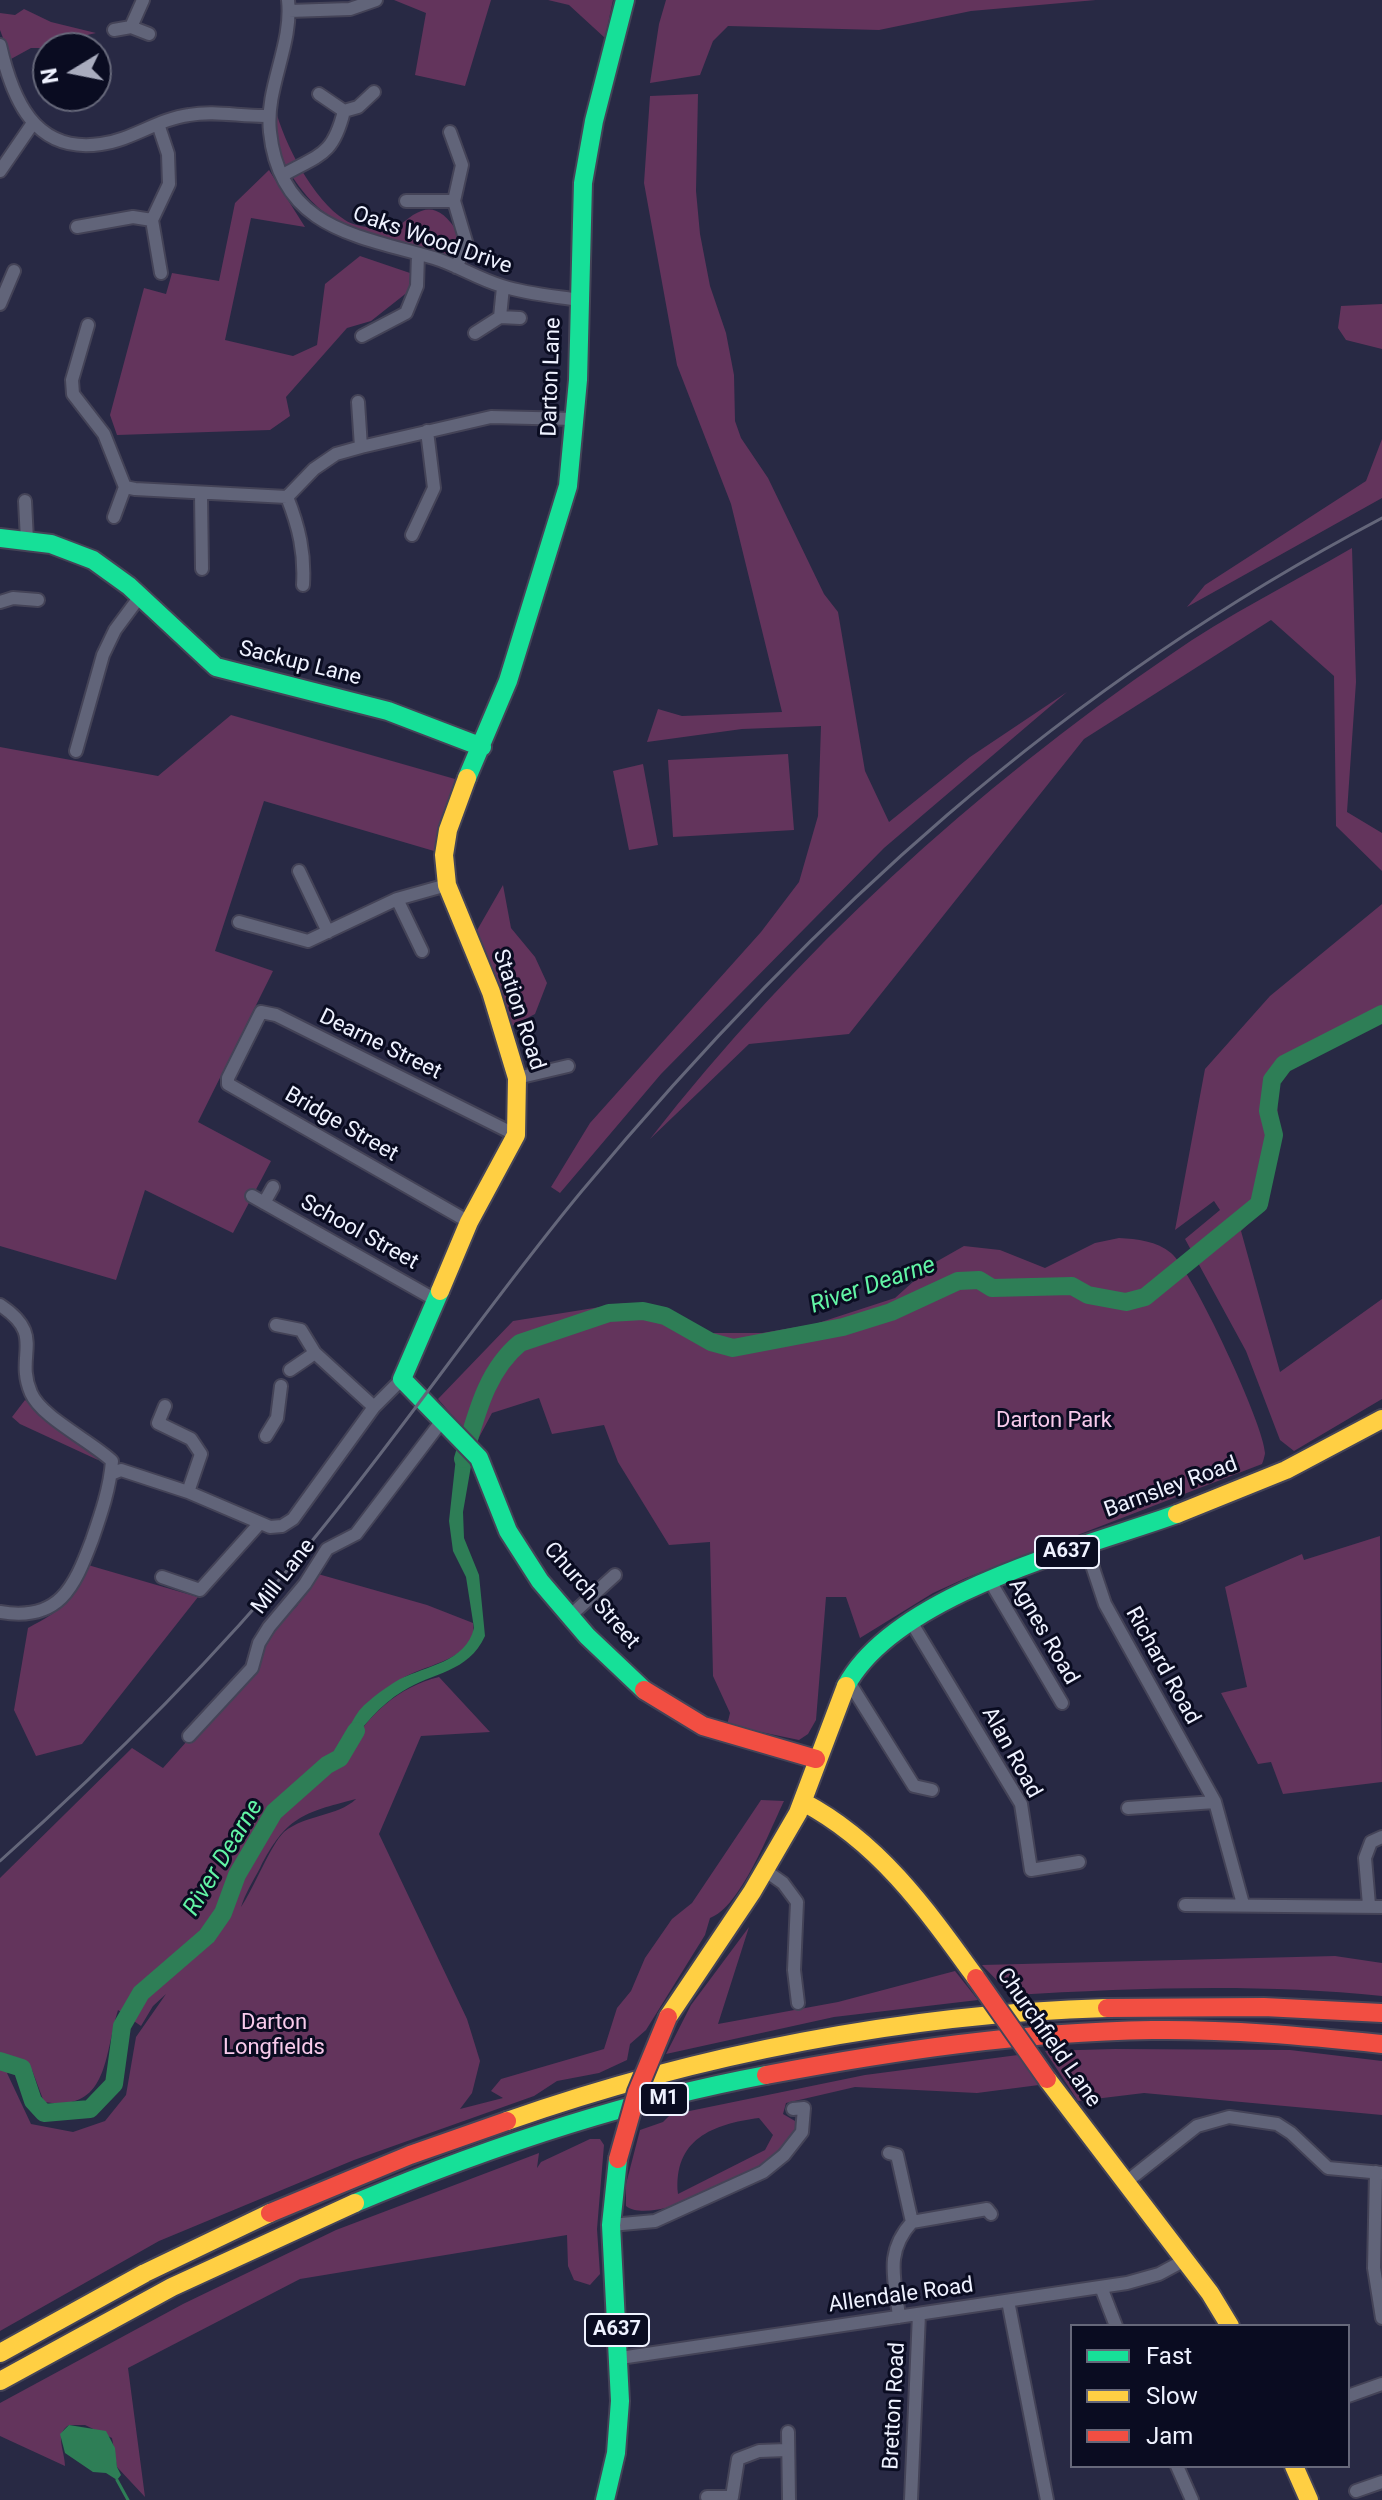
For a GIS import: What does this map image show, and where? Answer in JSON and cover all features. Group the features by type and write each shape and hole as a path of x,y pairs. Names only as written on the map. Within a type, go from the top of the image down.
{"main road":[{"name":"Darton Lane","path":"482,747 508,681 562,509 572,460 587,150 625,0"},
{"name":"Sackup Lane","path":"0,538 60,546 99,560 141,595 203,658 216,667 388,711 482,747"},
{"name":"Station Road","path":"402,1379 469,1222 516,1135 517,1078 491,992 447,885 444,855 448,830 482,747"},
{"name":"Church Street","path":"402,1379 444,1418 475,1453 488,1473 508,1530 532,1571 637,1684 688,1719 816,1759"},
{"name":"Barnsley Road","path":"816,1759 835,1706 861,1664 910,1620 946,1599 990,1581 1253,1485 1382,1419"},
{"name":"A637","path":"605,2500 616,2453 620,2358 611,2225 618,2159 637,2092 668,2017 766,1871 803,1802 816,1759"},
{"name":"Churchfield Lane","path":"803,1802 839,1822 922,1905 1047,2079 1185,2260 1229,2324"},
{"name":"M1","path":"0,2353 166,2262 314,2195 460,2137 676,2070 813,2039 1031,2012 1172,2006 1382,2013"},
{"name":"M1","path":"0,2381 174,2286 398,2188 627,2108 757,2076 929,2047 1121,2031 1305,2036 1382,2044"},
{"path":"1295,2468 1309,2500"}],"street":[{"path":"131,27 143,0"},
{"path":"289,5 350,9 376,0"},
{"name":"Oaks Wood Drive","path":"289,5 269,116 270,135 283,175 297,198 329,227 456,267 503,287 579,300"},
{"path":"114,30 131,27 149,34"},
{"path":"0,45 9,83 19,105 33,123 55,139 101,145 190,114 269,116"},
{"path":"344,111 358,107 374,92"},
{"path":"319,94 344,111"},
{"path":"283,175 327,151 336,141 344,111"},
{"path":"0,171 33,123"},
{"path":"158,124 168,154 169,184 152,220 161,273"},
{"path":"450,132 462,165 454,201 467,245 456,267"},
{"path":"406,201 454,201"},
{"path":"77,227 133,217 152,220"},
{"path":"362,336 406,313 417,286 418,254"},
{"path":"0,304 14,271"},
{"path":"500,317 503,287"},
{"path":"475,333 500,317 520,318"},
{"path":"88,325 72,380 73,394 104,434 125,487 114,517"},
{"path":"358,402 361,447"},
{"path":"125,487 287,497 314,469 336,454 361,447 491,417 575,419"},
{"path":"412,535 434,488 427,431"},
{"path":"201,494 202,569"},
{"path":"287,497 300,529 305,564 303,585"},
{"path":"25,501 27,540"},
{"path":"76,751 103,655 115,630 141,595"},
{"path":"0,602 13,598 38,600"},
{"path":"299,871 328,932"},
{"path":"239,922 308,941 397,899 447,885"},
{"path":"397,899 422,951"},
{"name":"Dearne Street","path":"244,1048 261,1012 276,1015 516,1135"},
{"name":"Bridge Street","path":"244,1048 228,1078 228,1084 469,1222"},
{"path":"517,1078 568,1066"},
{"name":"School Street","path":"273,1187 258,1200 434,1299"},
{"path":"0,1305 20,1319 27,1334 27,1380 35,1401 112,1461 102,1513 79,1576 67,1595 47,1609 0,1612"},
{"path":"276,1325 301,1330 315,1353 374,1407"},
{"path":"290,1370 315,1353"},
{"name":"Station Road","path":"260,1523 275,1527 293,1519 374,1407 402,1379"},
{"path":"266,1436 277,1418 281,1386"},
{"path":"165,1406 158,1423 191,1439 201,1454 188,1492"},
{"name":"Mill Lane","path":"191,1731 252,1668 259,1643 269,1627 305,1584 327,1549 356,1534 444,1418"},
{"path":"111,1474 121,1470 188,1492 260,1523 200,1590 162,1577"},
{"name":"Richard Road","path":"1085,1544 1105,1604 1215,1802 1243,1904"},
{"path":"571,1615 615,1575"},
{"name":"Agnes Road","path":"990,1581 1062,1703"},
{"name":"Alan Road","path":"910,1620 1021,1804 1031,1870 1079,1862"},
{"path":"849,1682 914,1786 932,1790"},
{"path":"1128,1808 1215,1802"},
{"path":"1185,1905 1375,1906 1365,1858 1371,1842 1382,1837"},
{"path":"766,1871 783,1883 797,1902 794,1970 798,2003"},
{"path":"611,2225 655,2221 763,2172 784,2155 802,2132 804,2108 793,2109"},
{"path":"1125,2183 1197,2126 1229,2117 1277,2124 1328,2168 1379,2173 1378,2268 1382,2318"},
{"path":"889,2153 897,2155 912,2222"},
{"path":"899,2317 892,2258 898,2237 912,2222 987,2209 991,2214"},
{"name":"Allendale Road","path":"620,2358 1101,2287 1159,2274 1185,2260"},
{"path":"1101,2287 1115,2324"},
{"path":"1008,2301 1047,2500"},
{"name":"Bretton Road","path":"911,2500 919,2314"},
{"path":"1350,2395 1382,2384"},
{"path":"788,2432 789,2500"},
{"path":"707,2497 732,2497 738,2459 759,2451 787,2450"},
{"path":"1178,2468 1192,2500"},
{"path":"1356,2491 1382,2482"}],"green space":[{"path":"394,0 491,0 465,86 415,75 426,13"},
{"path":"548,0 613,0 605,38 569,5"},
{"path":"666,0 1096,0 971,11 879,30 728,26 713,41 700,75 650,83"},
{"path":"24,9 51,22 92,32 32,32 32,48 11,59 0,30 0,13 15,15"},
{"path":"698,94 696,191 700,234 710,286 726,333 734,375 735,421 741,438 768,478 824,594 838,612 865,771 889,822 970,757 1067,692 884,848 661,1074 560,1193 551,1187 590,1123 761,932 799,882 818,816 821,726 742,729 647,742 658,709 682,716 782,712 731,504 677,365 644,183 650,96"},
{"path":"275,108 301,170 333,211 356,225 394,231 421,211 436,211 444,215 459,234 453,255 448,257 374,237 333,219 315,205 281,156 274,128"},
{"path":"269,170 305,227 251,218 225,340 293,356 317,345 325,284 360,256 410,273 409,291 371,321 347,328 286,397 290,416 270,430 117,435 110,415 144,288 166,294 172,273 219,281 235,203"},
{"path":"1382,304 1382,349 1346,340 1338,328 1341,306"},
{"path":"1382,439 1382,498 1187,607 1205,585 1366,481"},
{"path":"1352,548 1356,682 1347,812 1382,833 1382,871 1336,826 1334,676 1271,620 1084,739 849,1034 749,1044 650,1139 706,1070 827,939 958,818 1026,761 1170,655"},
{"path":"231,715 455,779 434,851 264,801 215,951 273,971 198,1122 271,1161 233,1233 145,1190 116,1280 0,1246 0,747 158,776"},
{"path":"788,754 794,830 673,837 668,760"},
{"path":"643,764 658,845 629,850 613,771"},
{"path":"503,885 511,928 535,957 547,983 535,1014 510,1027 472,939"},
{"path":"1382,904 1382,1022 1287,1070 1276,1086 1279,1137 1265,1207 1241,1231 1280,1372 1382,1299 1382,1399 1294,1451 1280,1440 1246,1351 1185,1239 1220,1210 1214,1201 1175,1230 1205,1069 1270,996"},
{"name":"Darton Park","path":"1119,1238 1160,1246 1181,1265 1241,1383 1262,1438 1265,1453 1262,1464 966,1578 933,1593 860,1638 846,1597 826,1597 816,1720 808,1734 799,1740 727,1725 730,1713 713,1676 710,1542 669,1545 618,1462 604,1425 552,1434 539,1398 492,1413 476,1443 438,1399 513,1321 625,1303 657,1309 707,1333 762,1333 815,1324 895,1298 934,1263 964,1246 1000,1250 1045,1268 1095,1243"},
{"path":"25,1400 92,1448 98,1460 20,1424 12,1417"},
{"path":"1380,1536 1382,1782 1283,1794 1271,1762 1258,1764 1221,1693 1247,1687 1225,1587 1302,1554 1304,1560"},
{"path":"88,1565 198,1597 82,1744 36,1756 14,1710 28,1628 65,1604"},
{"name":"Darton Longfields","path":"318,1574 427,1605 473,1623 473,1636 467,1646 457,1654 399,1681 340,1748 348,1750 365,1725 397,1695 439,1677 490,1732 421,1736 379,1834 467,2019 480,2061 472,2093 460,2109 503,2098 491,2091 501,2079 604,2049 617,2008 631,1991 645,1958 672,1919 692,1903 761,1800 784,1801 743,1884 732,1900 710,1918 705,1935 646,2030 630,2044 627,2060 599,2073 557,2081 534,2096 354,2160 159,2241 0,2331 0,1878 132,1748 163,1768 252,1668 266,1637 297,1606","holes":["356,1799 340,1809 302,1822 284,1832 273,1846 241,1907 269,1851 278,1838 288,1827 309,1814","166,1994 136,2037 126,2095 105,2121 73,2132 31,2124 7,2073 32,2070 44,2102 65,2103 81,2099 92,2090 100,2077 118,2010 141,2026 153,2006"]},
{"path":"749,1927 718,2024 838,2002 955,1971 978,2000 834,2017 666,2054 691,2005"},
{"path":"1335,1956 1382,1963 1382,1996 1243,1988 1011,1995 982,1965"},
{"path":"1290,2050 1382,2061 1382,2115 1144,2093 1078,2101 1045,2051"},
{"path":"1018,2055 1039,2085 977,2093 855,2087 786,2103 783,2114 795,2121 795,2130 779,2150 760,2166 713,2191 673,2206 638,2210 626,2206 626,2184 640,2130 663,2122 670,2115 865,2075","holes":["759,2118 773,2135 765,2150 678,2194 682,2160 689,2147 699,2138 726,2125"]},
{"path":"590,2139 600,2139 604,2145 597,2229 600,2274 590,2285 574,2280 568,2266 567,2235 300,2279 128,2368 145,2497 117,2467 112,2438 85,2425 69,2425 62,2433 65,2466 0,2436 0,2403 183,2304 336,2230 539,2153 537,2168 541,2162"}],"shaded area":[{"path":"457,1448 471,1466 463,1512 464,1538 479,1575 485,1636 469,1658 395,1697 372,1717 347,1750 340,1748 355,1716 364,1705 400,1679 454,1656 470,1639 474,1628 466,1577 453,1551 449,1521"},
{"path":"69,2425 106,2431 115,2448 121,2475 117,2480 106,2473 93,2472 65,2453 60,2434"}],"waterway":[{"name":"River Dearne","path":"463,1459 483,1396 508,1355 520,1343 609,1313 643,1311 665,1316 711,1342 733,1348 843,1327 891,1312 958,1281 979,1280 992,1288 1072,1286 1088,1295 1126,1302 1145,1297 1259,1204 1274,1135 1268,1111 1272,1080 1284,1064 1382,1014"},
{"name":"River Dearne","path":"0,2061 22,2068 33,2101 44,2113 90,2109 114,2084 122,2026 141,1993 207,1936 223,1913 237,1875 274,1812 327,1765 340,1758 356,1731"},
{"path":"117,2480 128,2500"}],"railway":[{"path":"0,1861 160,1710 235,1630 377,1459 581,1192 758,994 851,902 948,814 1048,732 1154,656 1265,584 1382,518"}],"traffic: fast":[{"path":"467,778 508,681 568,486 578,380 583,183 594,121 625,0"},
{"path":"0,538 51,544 93,560 129,586 216,667 388,711 482,747"},
{"path":"440,1291 402,1379 479,1458 508,1531 540,1581 587,1636 644,1690"},
{"path":"846,1686 871,1653 905,1625 948,1600 1044,1559 1177,1514"},
{"path":"355,2203 455,2163 557,2128 661,2098 766,2075"},
{"path":"605,2500 616,2453 620,2401 611,2225 618,2159"}],"traffic: slow":[{"path":"440,1291 469,1222 516,1135 517,1078 491,992 447,885 444,855 448,830 467,778"},
{"path":"1177,1514 1286,1470 1382,1419"},
{"path":"668,2017 752,1892 798,1813 846,1686"},
{"path":"803,1802 830,1818 878,1857 920,1903 976,1978"},
{"path":"507,2121 653,2076 803,2042 955,2019 1107,2008"},
{"path":"1047,2079 1210,2293 1229,2324"},
{"path":"0,2381 172,2287 355,2203"},
{"path":"0,2353 145,2273 270,2213"},
{"path":"1295,2468 1309,2500"}],"traffic: jam":[{"path":"644,1690 703,1726 816,1759"},
{"path":"976,1978 1047,2079"},
{"path":"1107,2008 1264,2007 1382,2013"},
{"path":"618,2159 637,2092 668,2017"},
{"path":"766,2075 958,2044 1054,2034 1181,2030 1382,2044"},
{"path":"270,2213 410,2155 507,2121"}]}
